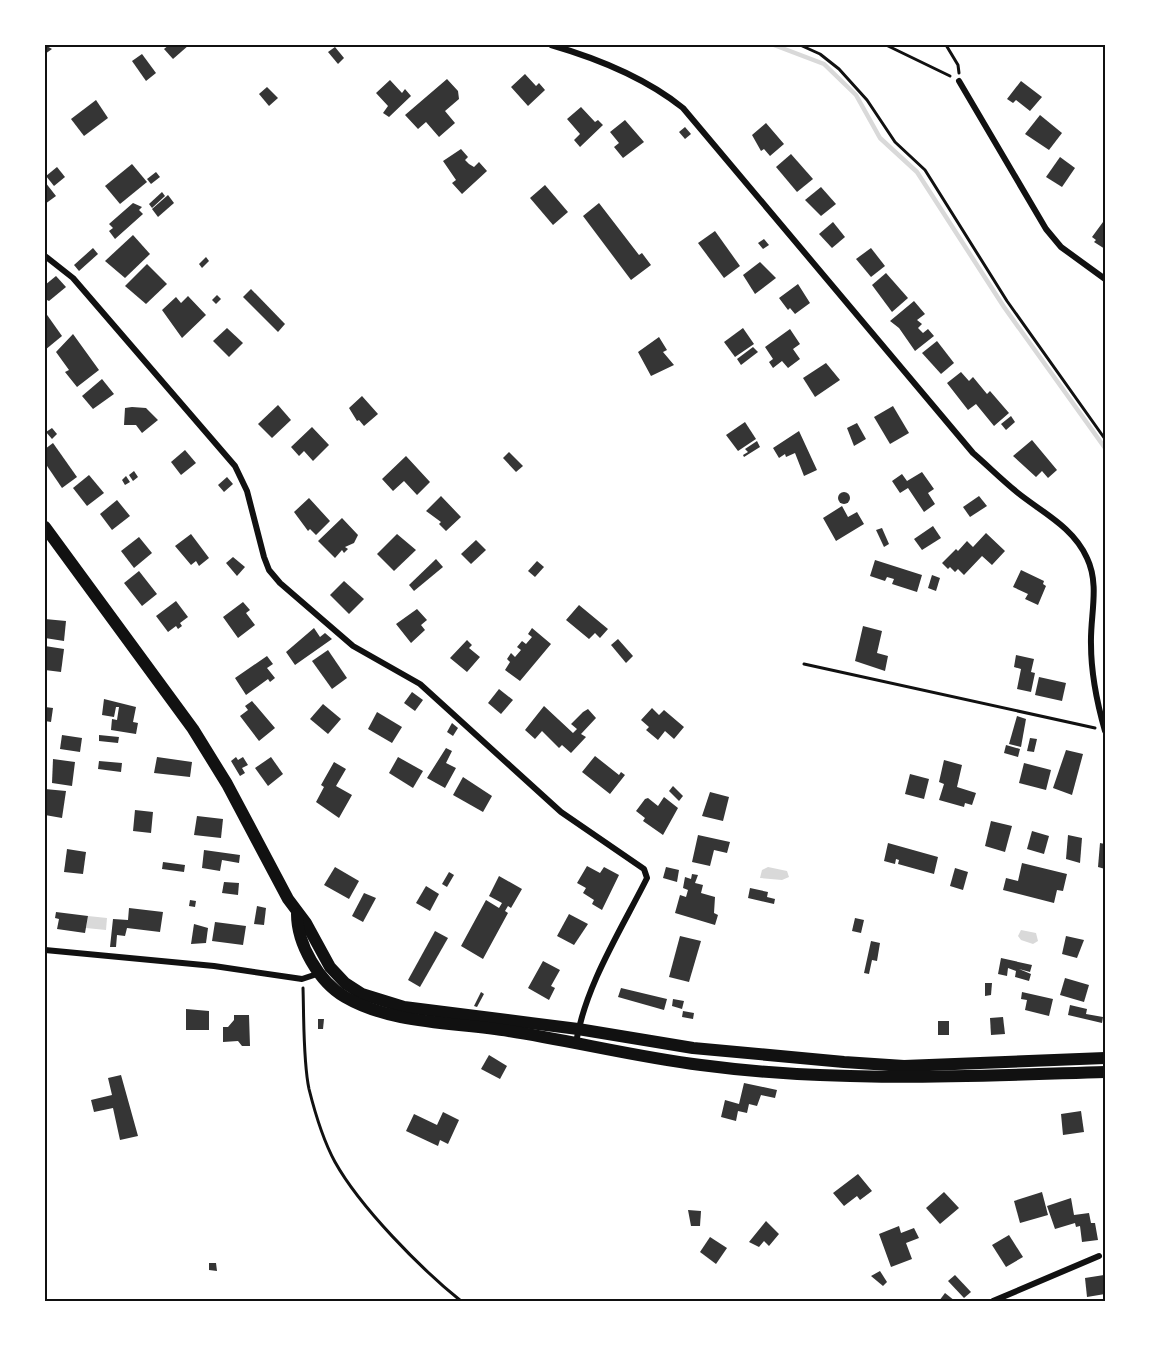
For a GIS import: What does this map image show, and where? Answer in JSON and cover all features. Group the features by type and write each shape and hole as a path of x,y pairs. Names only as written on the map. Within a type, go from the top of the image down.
{"main road":[{"path":"45,527 193,729 227,784 297,914 297,926 325,970 333,988 344,996 373,1010 702,1065 833,1075 926,1077 1105,1072"},
{"path":"325,970 362,994 404,1007 578,1029 693,1048 904,1066 1105,1058"}],"street":[{"path":"551,45 607,66 670,97 683,108 973,453 1018,493 1060,522 1076,541 1088,558 1094,583 1091,645 1095,686 1104,728"},
{"path":"959,81 1046,229 1061,246 1105,279"},
{"path":"45,256 73,278 235,466 247,491 264,558 269,570 280,583 353,646 420,684 561,812 644,869 647,878 599,975 578,1029 576,1043"},
{"path":"45,950 214,966 302,979 325,970"},
{"path":"993,1301 1047,1276 1100,1256"}],"path":[{"path":"800,45 820,54 839,69 867,100 895,142 925,170 1007,301 1105,439"},
{"path":"886,45 959,81 958,65 946,45"},
{"path":"804,664 1094,728 1104,728"},
{"path":"302,979 309,1086 334,1161 375,1216 443,1286 461,1301"}],"shaded area":[{"path":"768,867 787,871 789,877 782,880 760,878 762,870"},
{"path":"88,916 107,918 106,930 86,928"},
{"path":"1021,930 1036,933 1038,941 1033,944 1021,940 1018,936"}],"building":[{"path":"45,45 52,49 45,54"},
{"path":"169,45 189,45 173,59 164,49"},
{"path":"335,47 344,58 338,64 328,52"},
{"path":"142,54 156,73 146,81 132,61"},
{"path":"525,74 536,86 539,83 545,90 528,106 511,87"},
{"path":"447,79 458,91 459,99 445,111 455,123 439,137 426,122 418,129 405,115"},
{"path":"390,80 402,93 405,89 411,96 389,117 383,113 388,106 376,93"},
{"path":"1021,81 1042,97 1030,111 1016,100 1013,103 1007,99"},
{"path":"267,87 278,98 269,106 259,94"},
{"path":"96,100 108,118 84,136 71,119"},
{"path":"581,107 595,122 598,120 603,125 580,147 574,140 580,134 567,119"},
{"path":"1040,115 1062,133 1049,150 1025,134"},
{"path":"625,120 644,142 623,158 614,147 619,143 610,132"},
{"path":"766,123 784,144 770,156 764,149 761,151 752,135"},
{"path":"685,127 691,134 685,139 679,132"},
{"path":"461,149 468,157 465,160 469,164 474,167 479,162 487,171 462,194 452,183 456,180 443,161"},
{"path":"791,154 813,179 797,192 776,167"},
{"path":"1060,157 1075,168 1062,187 1046,177"},
{"path":"132,164 147,182 120,204 105,186"},
{"path":"57,167 65,177 54,186 46,176"},
{"path":"156,172 160,177 151,184 147,179"},
{"path":"45,182 56,196 45,204"},
{"path":"545,185 568,212 553,225 530,198"},
{"path":"821,187 836,204 821,216 805,200"},
{"path":"162,192 165,196 152,208 149,204"},
{"path":"168,195 174,203 158,217 152,209"},
{"path":"133,203 142,207 139,210 143,214 115,239 109,231 113,228 109,224"},
{"path":"599,203 639,255 642,253 651,265 631,280 583,216"},
{"path":"833,222 845,237 832,248 819,234"},
{"path":"1103,222 1105,224 1105,249 1094,242 1096,240 1092,237"},
{"path":"715,231 740,266 724,278 698,243"},
{"path":"133,235 150,254 125,278 105,261"},
{"path":"764,239 769,245 763,249 758,243"},
{"path":"93,248 98,254 79,271 74,265"},
{"path":"871,248 885,266 871,277 856,259"},
{"path":"206,257 209,261 202,268 199,264"},
{"path":"760,262 776,278 755,294 743,275"},
{"path":"147,264 167,284 146,304 125,286"},
{"path":"886,273 908,298 892,312 872,285"},
{"path":"56,276 66,287 49,301 45,299 45,285"},
{"path":"798,284 810,303 795,314 790,308 788,310 779,298"},
{"path":"251,289 285,324 278,332 243,297"},
{"path":"217,295 221,299 216,304 212,300"},
{"path":"188,296 206,315 182,338 162,310 176,297 181,303"},
{"path":"914,301 925,314 917,320 922,324 918,328 923,333 928,329 934,336 915,351 899,328 890,321"},
{"path":"45,312 62,336 45,350"},
{"path":"227,328 243,343 229,357 213,341"},
{"path":"743,328 754,344 735,357 724,342"},
{"path":"790,329 800,344 793,349 800,359 788,368 782,361 773,368 769,362 773,359 765,347"},
{"path":"73,334 99,370 77,387 65,372 69,370 56,352"},
{"path":"659,337 667,350 663,352 674,365 651,376 638,352"},
{"path":"937,341 954,363 941,374 922,353"},
{"path":"753,347 758,352 741,365 737,359"},
{"path":"826,363 840,380 815,397 803,378"},
{"path":"961,372 969,381 973,377 987,394 990,391 1009,413 994,426 976,404 968,410 947,383"},
{"path":"102,379 114,394 93,409 82,396"},
{"path":"362,396 378,414 364,426 359,420 357,421 349,408"},
{"path":"278,405 291,420 272,438 258,424"},
{"path":"893,406 909,433 890,444 874,417"},
{"path":"125,408 146,408 158,420 142,433 136,425 124,425"},
{"path":"1011,416 1015,422 1006,430 1001,424"},
{"path":"745,422 756,439 738,451 726,435"},
{"path":"857,423 866,439 854,446 847,428"},
{"path":"312,427 329,445 313,461 304,451 299,456 291,447"},
{"path":"52,428 57,434 52,439 46,432"},
{"path":"799,431 817,470 804,476 795,453 786,457 785,454 779,458 773,448"},
{"path":"1032,440 1057,470 1048,478 1042,471 1036,477 1013,456"},
{"path":"757,441 760,447 744,457 743,455 748,452 745,449"},
{"path":"53,443 77,477 62,488 45,463 45,449"},
{"path":"185,450 196,463 181,475 171,462"},
{"path":"509,452 523,466 516,472 503,458"},
{"path":"406,456 430,482 417,495 404,481 393,491 382,479"},
{"path":"134,471 138,477 133,481 129,475"},
{"path":"922,472 934,489 928,493 935,504 924,512 908,488 900,493 892,481 902,474 907,481"},
{"path":"89,475 104,493 87,506 73,488"},
{"path":"126,476 130,482 125,485 122,480"},
{"path":"227,477 233,484 224,492 218,485"},
{"path":"846,492 850,498 846,504 842,504 838,496"},
{"path":"441,496 461,517 446,531 439,524 441,522 426,511"},
{"path":"979,496 987,506 970,517 963,507"},
{"path":"309,498 330,521 316,535 310,529 308,531 294,512"},
{"path":"117,500 130,516 112,530 100,514"},
{"path":"842,506 848,517 857,512 864,524 836,541 823,518"},
{"path":"342,518 358,535 354,543 345,547 348,549 344,553 342,550 335,558 318,541"},
{"path":"933,526 941,538 922,550 914,539"},
{"path":"882,528 889,544 884,547 876,530"},
{"path":"986,533 1005,551 992,565 982,556 964,575 958,569 955,572 950,567 948,569 942,563 967,541 973,547"},
{"path":"191,534 209,558 199,566 196,561 191,565 175,546"},
{"path":"397,534 416,550 394,571 377,554"},
{"path":"139,537 152,553 134,568 121,551"},
{"path":"476,540 486,550 471,564 461,554"},
{"path":"233,557 245,567 237,576 226,563"},
{"path":"436,559 443,567 414,591 409,585"},
{"path":"875,560 922,575 917,592 892,584 894,579 887,577 885,581 870,576"},
{"path":"537,561 544,567 535,577 528,571"},
{"path":"1021,570 1044,581 1043,584 1046,586 1038,605 1025,599 1028,594 1013,587"},
{"path":"139,571 157,594 142,606 124,583"},
{"path":"932,575 940,578 936,591 928,588"},
{"path":"344,581 364,599 349,614 330,595"},
{"path":"176,601 188,617 180,623 182,626 178,629 176,626 168,632 156,616"},
{"path":"243,602 250,610 246,613 255,625 238,638 223,617"},
{"path":"579,605 608,629 600,638 595,633 589,639 566,620"},
{"path":"417,609 427,620 421,625 425,630 411,643 396,624"},
{"path":"45,619 66,621 64,641 45,638"},
{"path":"863,626 882,631 877,653 888,656 885,671 855,661"},
{"path":"314,628 320,637 325,633 332,639 295,665 286,652"},
{"path":"532,628 551,644 520,681 505,670 510,662 507,659 511,653 515,657 521,650 517,647 522,641 526,644 532,637 528,634"},
{"path":"618,639 633,656 626,663 611,645"},
{"path":"467,640 472,645 469,648 480,657 467,672 450,658"},
{"path":"45,646 64,649 61,672 45,670"},
{"path":"328,650 347,678 332,689 312,661"},
{"path":"1016,655 1034,659 1031,672 1035,673 1031,692 1017,689 1021,669 1014,667"},
{"path":"267,656 273,664 267,668 275,678 270,682 268,679 246,695 235,678"},
{"path":"1039,677 1066,683 1062,701 1035,695"},
{"path":"499,689 513,700 501,714 488,703"},
{"path":"412,692 423,700 415,711 404,703"},
{"path":"104,699 136,707 133,722 138,723 136,734 111,730 112,719 117,720 119,707 116,707 114,717 102,715"},
{"path":"252,701 275,728 259,741 240,716 248,710 245,706"},
{"path":"323,704 341,719 328,734 310,719"},
{"path":"544,706 573,733 577,729 571,724 583,712 588,709 596,718 581,734 586,737 571,753 562,745 559,748 542,731 535,739 525,730"},
{"path":"45,707 53,708 51,722 45,721"},
{"path":"652,708 659,715 664,710 684,727 674,739 665,731 658,740 646,730 649,727 641,720"},
{"path":"377,712 402,727 392,743 368,729"},
{"path":"1017,716 1026,719 1021,747 1009,744"},
{"path":"452,723 458,728 453,736 447,732"},
{"path":"62,735 82,738 80,752 60,749"},
{"path":"99,735 119,737 118,743 99,741"},
{"path":"1030,738 1037,739 1034,752 1027,751"},
{"path":"1006,745 1020,749 1018,757 1004,753"},
{"path":"446,748 452,751 446,763 456,768 445,788 427,778"},
{"path":"1066,750 1083,754 1072,795 1053,788"},
{"path":"595,756 619,775 621,772 625,775 610,794 582,772"},
{"path":"157,757 192,762 190,777 154,773"},
{"path":"236,757 238,760 243,757 248,765 242,768 245,773 240,776 231,761"},
{"path":"271,757 283,774 268,786 255,768"},
{"path":"398,757 423,771 413,788 389,773"},
{"path":"53,759 75,762 72,786 52,783"},
{"path":"944,760 962,765 957,787 976,793 972,805 965,803 964,807 939,800 944,784 939,782"},
{"path":"99,761 122,763 121,772 98,769"},
{"path":"334,762 346,769 336,786 352,795 339,818 316,802 324,787 321,785"},
{"path":"1024,763 1051,770 1046,790 1019,783"},
{"path":"910,774 929,779 924,799 905,794"},
{"path":"463,777 492,796 483,812 453,795"},
{"path":"673,786 683,796 679,801 669,791"},
{"path":"45,789 66,791 62,818 45,815"},
{"path":"710,792 729,797 723,821 702,816"},
{"path":"664,797 678,808 663,835 643,821 645,818 636,811 645,799 648,798 658,806"},
{"path":"135,810 153,812 151,833 133,831"},
{"path":"197,816 223,819 221,838 194,835"},
{"path":"991,821 1012,826 1005,852 985,846"},
{"path":"1032,831 1049,836 1044,854 1027,849"},
{"path":"698,835 730,842 727,853 714,850 710,866 692,862"},
{"path":"1068,835 1082,838 1080,863 1066,859"},
{"path":"888,843 938,857 934,874 898,864 899,860 896,859 895,864 884,861"},
{"path":"1100,843 1105,844 1105,869 1098,867"},
{"path":"67,849 86,852 83,874 64,872"},
{"path":"204,850 240,855 239,863 222,860 220,871 202,868"},
{"path":"163,862 185,865 184,872 162,869"},
{"path":"1022,863 1067,874 1063,891 1057,890 1054,903 1003,890 1006,878 1018,881"},
{"path":"587,866 600,873 604,867 619,875 602,910 592,904 594,900 583,893 586,888 577,883"},
{"path":"335,867 359,881 349,899 324,885"},
{"path":"666,867 679,870 677,882 663,878"},
{"path":"955,868 968,872 963,890 950,886"},
{"path":"449,872 454,875 447,887 442,884"},
{"path":"692,874 698,875 695,883 703,885 701,893 715,897 714,913 718,915 715,925 675,913 680,895 686,897 688,890 683,888 685,877 691,879"},
{"path":"499,876 522,889 511,908 508,906 505,911 508,913 483,959 461,946 486,900 499,908 502,903 489,896"},
{"path":"224,882 239,883 238,895 222,893"},
{"path":"426,886 439,894 430,911 416,903"},
{"path":"750,888 768,892 767,897 775,899 774,904 748,898"},
{"path":"364,893 376,898 363,922 352,916"},
{"path":"190,900 196,901 195,907 189,906"},
{"path":"257,906 266,908 264,925 254,924"},
{"path":"129,908 163,912 160,932 127,928 125,936 117,935 116,947 110,947 113,919 128,920"},
{"path":"56,912 88,916 85,933 57,929 59,919 55,918"},
{"path":"569,914 588,924 574,945 557,936"},
{"path":"855,918 864,920 861,933 852,931"},
{"path":"215,922 246,926 243,945 212,941"},
{"path":"194,924 208,928 206,943 191,944"},
{"path":"435,931 448,938 420,987 408,980"},
{"path":"680,936 701,941 689,982 669,977"},
{"path":"1066,936 1084,940 1077,958 1062,954"},
{"path":"871,941 880,943 877,961 872,960 869,974 864,973"},
{"path":"1001,958 1032,965 1030,972 1019,969 1031,974 1029,981 1015,977 1016,971 1008,968 1007,976 998,974"},
{"path":"543,961 560,970 551,986 555,988 549,1000 528,988"},
{"path":"1065,978 1089,985 1084,1002 1060,995"},
{"path":"985,983 992,983 991,995 985,996"},
{"path":"621,988 667,999 664,1010 618,997"},
{"path":"481,992 484,994 477,1007 474,1006"},
{"path":"1022,992 1053,999 1049,1016 1025,1010 1027,1000 1021,999"},
{"path":"673,999 684,1001 682,1009 672,1006"},
{"path":"1070,1005 1087,1009 1086,1014 1103,1017 1102,1023 1068,1015"},
{"path":"186,1009 209,1011 209,1030 186,1030"},
{"path":"683,1011 694,1013 693,1019 682,1017"},
{"path":"234,1015 249,1015 250,1046 242,1046 238,1041 223,1042 223,1027 228,1027 234,1020"},
{"path":"1003,1017 1005,1034 991,1035 990,1018"},
{"path":"318,1019 324,1019 323,1029 318,1029"},
{"path":"938,1021 949,1021 949,1035 938,1035"},
{"path":"489,1055 507,1066 500,1079 481,1069"},
{"path":"121,1075 138,1136 120,1140 113,1108 94,1112 91,1100 112,1095 108,1078"},
{"path":"744,1083 777,1090 775,1098 761,1095 757,1106 749,1104 747,1113 738,1111 736,1121 721,1117 725,1100 739,1104"},
{"path":"1081,1111 1084,1132 1063,1135 1061,1114"},
{"path":"443,1112 459,1120 448,1144 440,1140 438,1146 406,1131 414,1114 437,1125"},
{"path":"858,1174 872,1191 860,1200 857,1196 844,1206 833,1193"},
{"path":"944,1192 959,1208 940,1224 926,1208"},
{"path":"1042,1192 1048,1215 1020,1223 1014,1201"},
{"path":"1071,1198 1074,1215 1089,1213 1091,1223 1095,1223 1098,1240 1082,1242 1080,1226 1076,1227 1075,1223 1055,1229 1047,1206"},
{"path":"688,1210 701,1211 700,1226 691,1226"},
{"path":"766,1221 779,1234 769,1246 764,1241 759,1247 749,1242"},
{"path":"899,1226 901,1233 914,1228 919,1238 906,1243 912,1259 891,1267 879,1234"},
{"path":"1009,1235 1023,1257 1006,1267 992,1245"},
{"path":"710,1237 727,1248 716,1264 700,1252"},
{"path":"209,1263 216,1263 217,1271 209,1270"},
{"path":"880,1271 887,1282 883,1286 871,1276"},
{"path":"955,1275 971,1292 964,1298 948,1281"},
{"path":"1104,1275 1105,1294 1087,1297 1085,1278"},
{"path":"945,1293 955,1301 939,1301"}],"waterway":[{"path":"774,45 824,64 856,95 880,138 917,172 1004,307 1105,448"}]}
